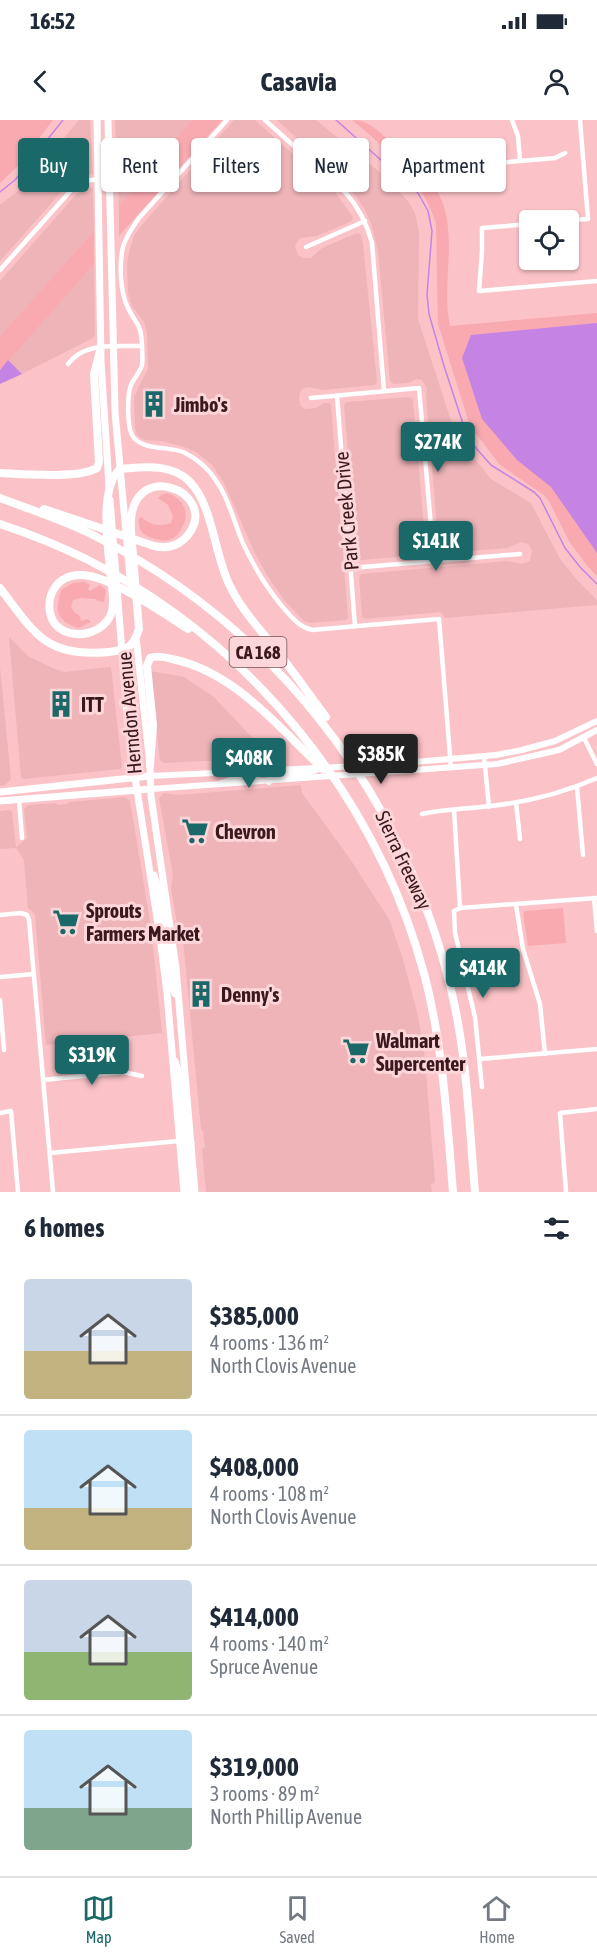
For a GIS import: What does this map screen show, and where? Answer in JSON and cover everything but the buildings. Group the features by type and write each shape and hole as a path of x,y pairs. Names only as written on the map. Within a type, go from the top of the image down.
{"highway":[{"path":"0,473 61,474 91,471 97,468 99,462 94,374 101,347"},
{"path":"160,607 111,584 92,577 73,575 55,587 49,603 50,610 54,623 59,628 77,635 97,630 110,616 113,603 105,521 110,492 115,475 120,469 163,468 189,481 203,503 229,584 244,611 336,732 345,752"},
{"path":"0,588 28,626 48,644 60,649 83,653 123,650 131,645 139,629 130,522 133,508 138,499 147,491 157,487 178,490 189,500 194,515 193,525 186,537 175,545 154,546 86,527"},
{"name":"Sierra Freeway","path":"0,498 86,527 203,605 239,634 287,681 320,718 345,752 373,794 401,847 440,944 451,987 464,1064 475,1192"},
{"name":"Sierra Freeway","path":"0,524 88,560 224,652 273,699 309,751 335,781 368,835 396,892 425,977 440,1060 453,1192"},
{"path":"150,765 153,725 147,662 153,656 194,664 214,673 239,691 309,751"}],"main road":[{"name":"Herndon Avenue","path":"97,120 101,347 110,492 135,777 160,937 184,1192"},
{"name":"Herndon Avenue","path":"108,120 113,347 120,469 151,789 172,937 195,1192"},
{"path":"0,792 135,777 381,765 484,756 546,744 597,721"},
{"path":"0,801 485,766 559,750 584,738 597,728"},
{"path":"269,782 273,776 304,774 328,766"},
{"path":"212,786 236,778 258,776 262,770"},
{"path":"19,799 23,794 51,791 74,784"},
{"path":"148,861 159,890 165,927 172,937"},
{"path":"160,937 167,941 172,985 179,1005"},
{"path":"172,1050 179,1072 184,1134 191,1143"},
{"path":"179,1141 186,1145 190,1192"}],"street":[{"path":"227,120 140,218 130,231 124,245 122,290 128,308 140,326 142,346 142,365 131,385 129,398 130,428 134,438 148,446 172,449 186,454 210,473 223,492 243,543 258,572 281,605 300,625 312,630 439,619 451,768"},
{"path":"265,120 346,193 365,221 372,243 384,391"},
{"path":"512,120 518,136 520,161"},
{"path":"579,219 588,219 580,120"},
{"path":"506,162 555,158 565,153"},
{"path":"0,270 74,187 85,181 99,179"},
{"path":"306,247 365,221"},
{"path":"519,225 482,228 479,291 597,281"},
{"path":"68,363 85,350 101,347 142,346"},
{"path":"311,398 419,388 434,561"},
{"name":"Park Creek Drive","path":"337,396 355,626"},
{"path":"351,568 520,554"},
{"path":"584,738 597,764"},
{"path":"484,756 489,807"},
{"path":"422,814 537,799 577,787 597,778"},
{"path":"577,787 584,855"},
{"path":"19,799 22,838"},
{"path":"516,803 520,839"},
{"path":"454,810 460,908"},
{"path":"482,1087 475,1017 455,933 453,911 460,908 596,898 597,931"},
{"path":"516,904 524,949 540,1004 546,1054"},
{"path":"0,915 21,913 27,915 29,920 53,1192"},
{"path":"0,977 34,974"},
{"path":"0,1000 4,1050"},
{"path":"480,1059 597,1049"},
{"path":"43,1080 123,1072 142,1076"},
{"path":"566,1192 560,1113 597,1109"},
{"path":"0,1113 10,1111 18,1192"},
{"path":"50,1153 179,1141"}],"shaded area":[{"path":"0,120 53,120 39,138 18,138 18,166 0,183"},
{"path":"79,120 90,120 93,174 89,175 89,138 64,138"},
{"path":"115,120 192,120 177,138 116,138"},
{"path":"192,120 222,120 206,138 191,138 191,155 179,168 179,138 177,138"},
{"path":"234,120 255,120 275,138 218,138"},
{"path":"277,120 316,120 338,138 296,138"},
{"path":"352,120 364,122 386,138 381,138 381,145"},
{"path":"281,143 293,154 293,192 335,192 353,217 352,221 317,236 300,238 295,246 298,255 311,258 322,248 357,233 361,235 377,382 374,385 323,390 304,388 300,392 299,399 301,406 305,409 316,408 324,403 331,405 348,617 346,620 310,623 304,621 285,601 268,577 224,483 212,465 196,452 184,447 162,441 144,440 137,435 134,397 148,368 147,333 144,322 132,306 128,293 127,262 134,236 171,192 179,192 179,183 191,169 191,192 281,192"},
{"path":"369,164 381,173 381,192 399,192 415,213 419,232 418,319 456,436 491,479 531,503 560,559 597,600 597,605 445,618 441,612 365,619 362,616 359,578 361,574 507,561 522,564 530,561 532,550 528,544 521,542 507,548 443,553 439,550 427,388 422,380 417,379 408,383 394,384 390,381 378,251 371,223 353,192 369,192"},
{"path":"89,187 93,188 94,231 0,336 0,281 78,192 89,192"},
{"path":"18,191 61,192 0,261 0,205"},
{"path":"118,192 131,192 119,206"},
{"path":"131,192 158,192 119,236 119,206"},
{"path":"422,192 437,192 446,213 449,248 447,298 450,326 597,313 597,576 569,541 544,495 500,465 470,426 438,324 436,224"},
{"path":"94,231 94,264 0,370 0,336"},
{"path":"94,264 95,334 93,338 22,374 8,360"},
{"path":"597,323 597,553 551,487 517,460 482,419 462,358 471,335"},
{"path":"8,360 22,374 0,384 0,370"},
{"path":"410,397 413,400 426,551 423,555 360,560 357,557 344,405 346,402"},
{"path":"167,493 182,503 185,518 181,529 175,536 168,540 159,540 141,531 139,518 142,517 148,522 159,525 171,523 173,516 168,505 158,498"},
{"path":"85,582 90,585 88,589 90,591 100,585 106,590 104,602 81,598 73,600 71,607 80,616 81,621 88,619 91,622 78,628 61,618 58,604 61,590 73,583"},
{"path":"9,637 29,657 64,672 111,667 122,767 120,769 24,779 21,777"},
{"path":"0,667 11,779 5,785 0,786"},
{"path":"150,671 184,677 214,697 274,761 164,763 160,760"},
{"path":"301,785 302,793 348,856 389,919 402,956 417,1012 424,1050 435,1181 431,1185 432,1192 206,1192 202,1150 205,1147 201,1129 182,929 177,924 171,888 173,875 159,798 164,793 178,795"},
{"path":"125,797 130,801 151,927 162,1033 46,1045 35,915 28,909 24,860 16,848 0,849 0,811 10,810 12,812 16,847 27,838 24,809 28,805 55,803 58,805"},
{"path":"563,908 566,943 528,946 523,914 525,911"}],"waterway":[{"path":"0,192 15,180 63,120"},
{"path":"336,120 418,193 428,211 432,231 427,295 429,314 466,433 491,465 540,498 565,548 597,584"}],"place":[{"name":"Jimbo's","path":"154,404"},
{"name":"ITT","path":"61,704"},
{"name":"Chevron","path":"195,831"},
{"name":"Sprouts Farmers Market","path":"66,922"},
{"name":"Denny's","path":"201,994"},
{"name":"Walmart Supercenter","path":"356,1051"}]}
